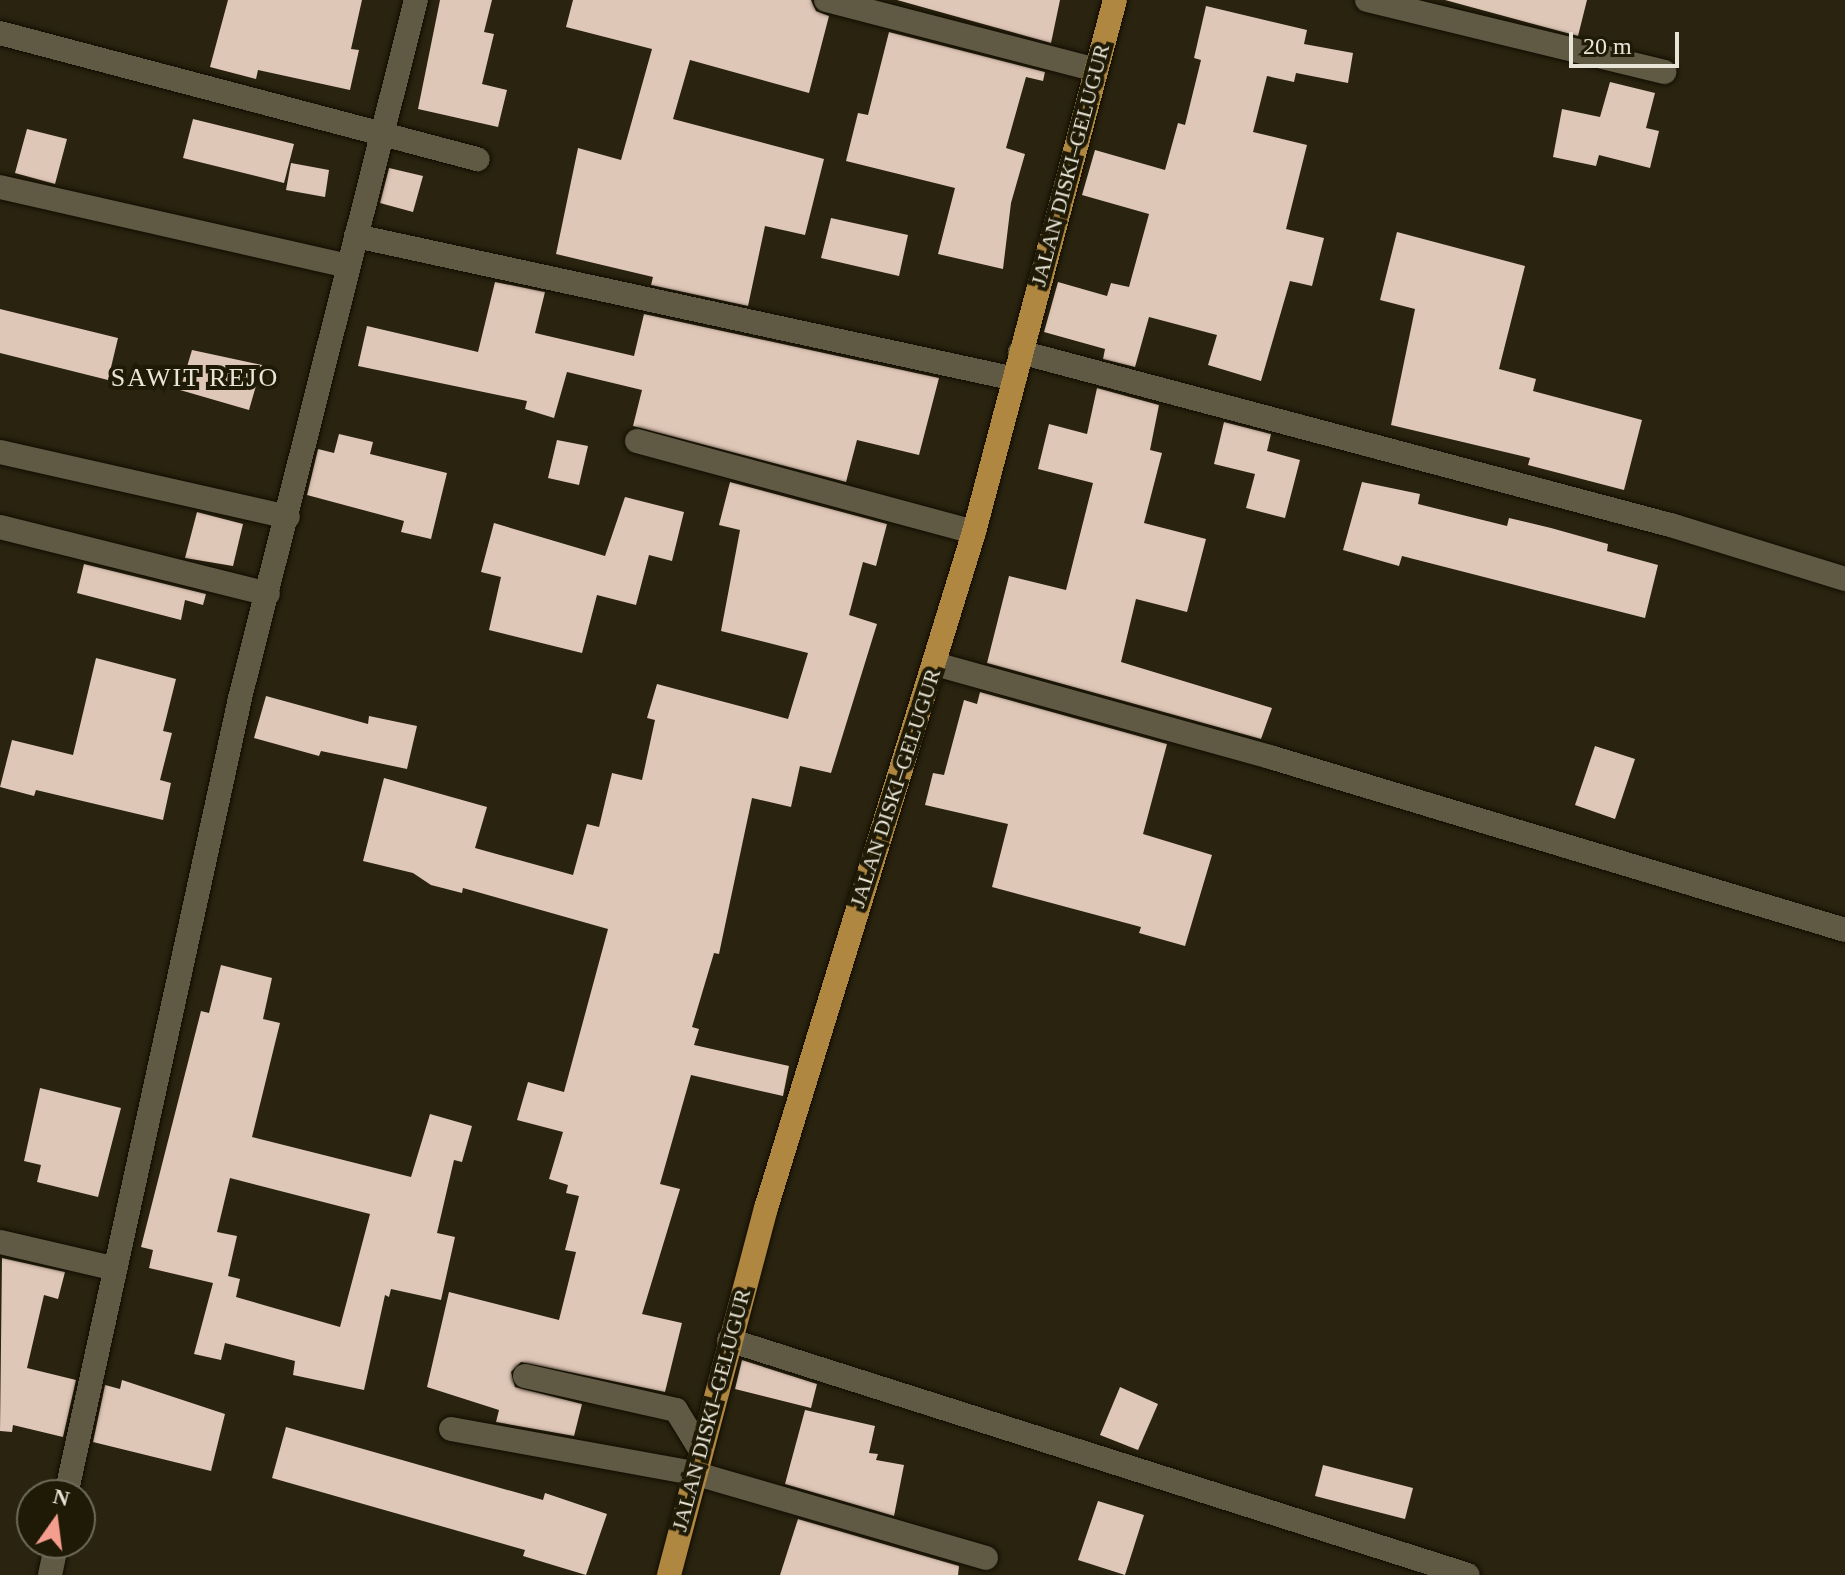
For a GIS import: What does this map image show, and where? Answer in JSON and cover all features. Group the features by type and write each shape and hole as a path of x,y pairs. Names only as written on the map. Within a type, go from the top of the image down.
{"main road":[{"name":"JALAN DISKI–GELUGUR","path":"669,1575 729,1340 974,532 1115,0"}],"street":[{"path":"826,0 1096,70"},
{"path":"1367,0 1664,72"},
{"path":"69,1479 112,1268 268,594 356,236 407,2"},
{"path":"0,33 478,159"},
{"path":"0,187 347,266"},
{"path":"356,236 1015,379"},
{"path":"1020,352 1674,526 1845,579"},
{"path":"637,441 974,532"},
{"path":"0,452 288,517"},
{"path":"0,527 268,594"},
{"path":"935,664 1270,757 1845,930"},
{"path":"0,1242 112,1268"},
{"path":"729,1340 1468,1575"},
{"path":"525,1376 676,1410 697,1461"},
{"path":"451,1429 697,1461 986,1558"}],"building":[{"path":"228,0 362,0 351,49 359,50 350,90 258,70 256,79 210,67"},
{"path":"440,0 492,0 484,32 494,34 482,84 507,90 498,127 418,109"},
{"path":"573,0 811,0 816,11 829,16 809,93 690,60 673,119 824,159 805,235 765,226 748,306 651,285 653,277 556,254 578,148 621,160 652,49 566,27"},
{"path":"897,0 1060,0 1051,43"},
{"path":"1445,0 1587,0 1578,36"},
{"path":"1206,6 1307,30 1304,44 1353,53 1348,83 1296,73 1294,82 1267,76 1253,132 1307,145 1286,229 1324,238 1312,286 1290,281 1261,381 1208,365 1217,335 1149,317 1135,367 1103,359 1105,349 1044,332 1058,282 1107,296 1111,283 1129,287 1149,214 1082,195 1095,150 1165,170 1178,123 1185,125 1201,60 1194,58"},
{"path":"889,32 1045,72 1043,81 1026,77 1006,148 1025,154 1011,203 1003,269 938,254 955,188 846,161 858,113 868,115"},
{"path":"1610,82 1655,93 1646,128 1659,131 1650,168 1599,155 1596,166 1553,157 1562,109 1600,117"},
{"path":"193,119 294,144 284,183 183,158"},
{"path":"27,129 67,139 55,184 15,173"},
{"path":"291,163 329,170 325,197 286,190"},
{"path":"389,168 423,176 413,212 380,203"},
{"path":"831,218 908,235 899,276 821,258"},
{"path":"1397,232 1525,266 1499,369 1536,379 1533,391 1642,420 1624,490 1528,465 1530,458 1391,425 1415,309 1380,300"},
{"path":"495,282 545,292 535,333 634,356 644,314 939,378 919,455 857,440 846,482 633,426 642,390 567,372 554,418 525,409 527,401 358,366 367,326 478,352"},
{"path":"0,309 118,338 108,380 0,353"},
{"path":"192,350 262,365 249,410 180,390"},
{"path":"1097,388 1159,405 1150,450 1162,453 1144,523 1206,539 1187,612 1136,599 1121,662 1272,708 1261,739 987,663 1009,576 1066,590 1093,483 1038,469 1049,424 1087,434"},
{"path":"1224,422 1271,434 1267,451 1300,460 1285,518 1246,508 1255,474 1214,464"},
{"path":"339,434 373,442 370,454 447,473 431,539 401,532 404,521 307,495 318,449 334,453"},
{"path":"557,440 588,446 579,485 548,478"},
{"path":"730,482 887,524 876,566 863,562 849,615 877,624 831,773 800,766 791,807 752,798 719,954 714,953 692,1027 699,1029 694,1045 789,1066 783,1096 691,1075 660,1184 680,1189 642,1314 682,1323 665,1392 521,1362 511,1372 515,1387 582,1404 574,1436 496,1422 499,1410 427,1387 449,1292 559,1320 576,1252 565,1250 579,1196 566,1193 568,1185 549,1179 563,1132 517,1120 528,1082 564,1092 608,929 463,888 462,893 431,885 413,873 363,861 384,778 487,807 475,848 573,875 587,824 599,827 612,773 642,780 655,720 647,718 657,684 788,719 808,653 721,631 740,530 719,525"},
{"path":"1362,482 1420,494 1418,504 1507,526 1509,518 1551,528 1608,544 1607,551 1658,565 1645,618 1402,556 1399,566 1343,550"},
{"path":"625,497 684,512 672,561 649,555 636,605 597,595 582,653 489,630 501,577 481,572 494,523 605,556"},
{"path":"197,512 243,524 233,566 185,558"},
{"path":"84,564 206,594 203,605 185,600 181,620 77,593"},
{"path":"96,658 176,679 163,731 172,733 160,780 171,783 163,820 36,790 34,796 0,787 12,740 73,755"},
{"path":"980,692 1167,744 1143,834 1212,855 1185,946 1139,933 1141,927 992,887 1008,824 925,805 933,773 944,775 964,700 977,704"},
{"path":"266,696 368,724 369,716 417,726 407,769 321,751 319,756 254,738"},
{"path":"1595,746 1635,759 1615,819 1575,805"},
{"path":"221,965 272,978 263,1019 280,1023 252,1137 411,1177 430,1114 472,1126 462,1162 454,1160 437,1233 455,1237 441,1300 391,1289 389,1297 385,1295 364,1390 293,1375 295,1361 225,1343 221,1360 194,1354 213,1283 149,1268 153,1250 141,1247 201,1011 209,1013","holes":["230,1178 370,1214 340,1327 236,1297 240,1279 228,1276 237,1236 217,1232"]},
{"path":"40,1088 121,1108 98,1197 37,1182 41,1165 24,1161"},
{"path":"2,1258 65,1272 58,1299 44,1295 27,1368 76,1380 63,1437 13,1425 12,1432 0,1431"},
{"path":"742,1360 817,1384 811,1408 735,1389"},
{"path":"122,1380 225,1414 211,1471 93,1442 105,1385 120,1389"},
{"path":"1120,1387 1158,1404 1138,1450 1100,1435"},
{"path":"805,1410 875,1426 869,1453 878,1454 876,1460 904,1465 894,1516 785,1484"},
{"path":"286,1427 543,1500 545,1493 607,1514 586,1575 523,1556 525,1550 272,1478"},
{"path":"1323,1465 1413,1488 1405,1519 1315,1496"},
{"path":"1098,1501 1144,1515 1125,1575 1078,1560"},
{"path":"798,1519 959,1566 958,1575 780,1575"}],"district":[{"name":"SAWIT REJO","path":"195,378"}]}
